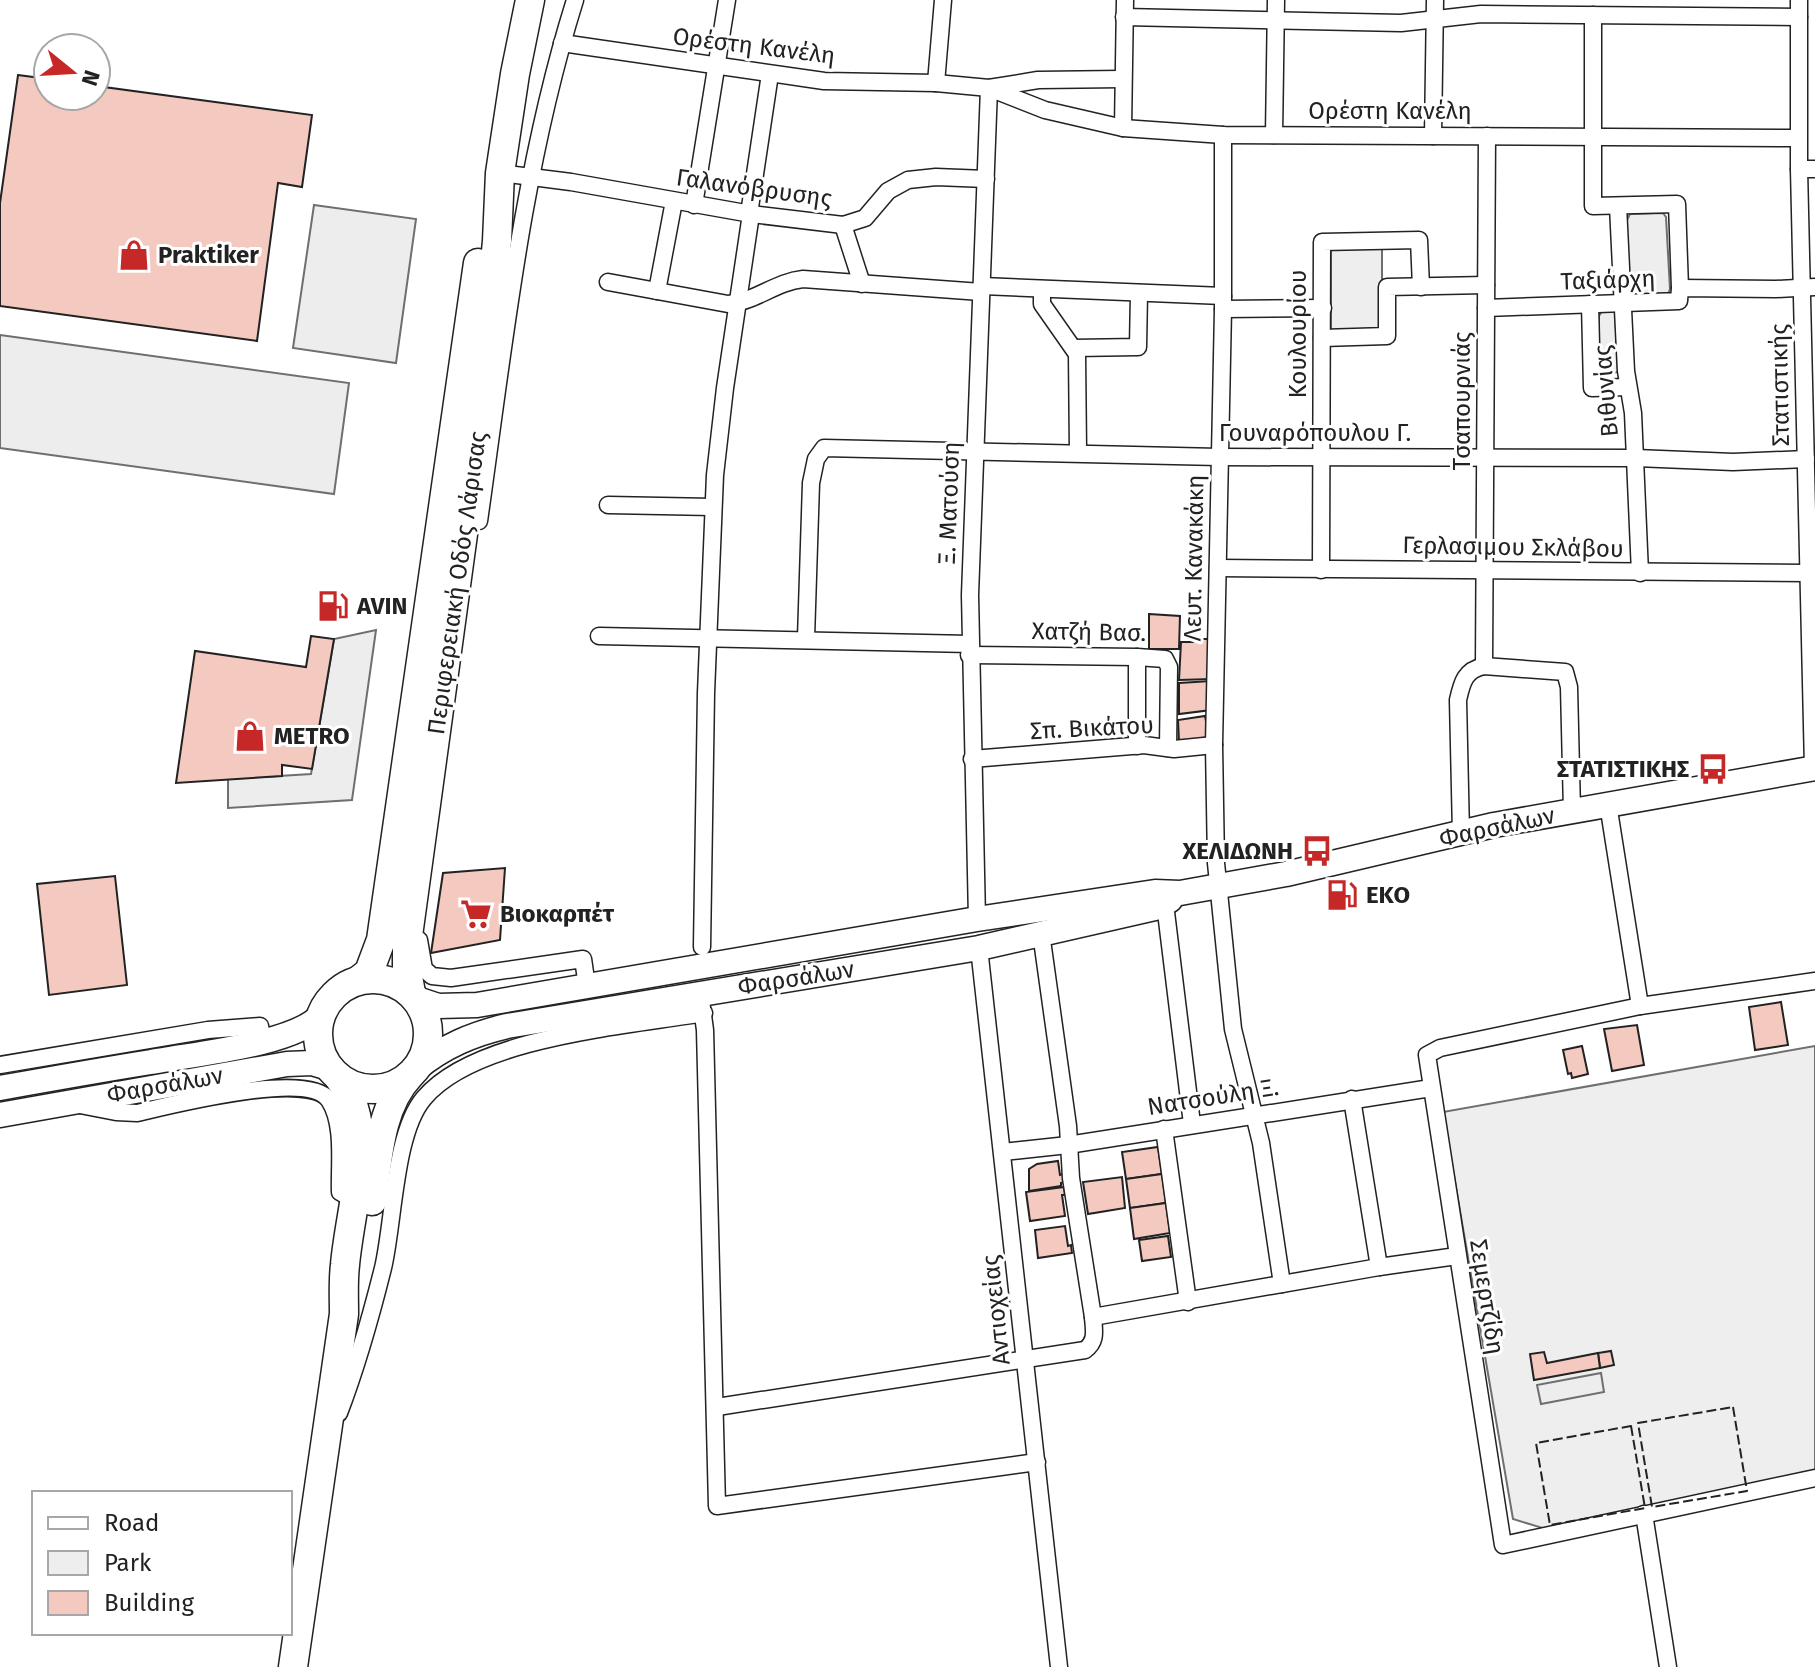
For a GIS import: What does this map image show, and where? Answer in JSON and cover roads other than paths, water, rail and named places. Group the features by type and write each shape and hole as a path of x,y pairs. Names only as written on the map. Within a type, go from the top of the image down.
{"highway":[{"name":"Περιφερειακή Οδός Λάρισας","path":"359,980 369,972 381,940 478,262 500,173 530,0"},
{"name":"Περιφερειακή Οδός Λάρισας","path":"414,996 406,958 418,898 483,388 500,173"},
{"path":"293,1667 344,1314 347,1196 358,1157 354,1103 318,1043 321,1015 336,993 359,980 375,978 390,981 414,996 427,1021 428,1038 425,1054 397,1091 385,1119 361,1270 344,1314"},
{"path":"334,1073 352,1085 375,1089 390,1087 414,1072"}],"main road":[{"name":"Φαρσάλων","path":"414,1072 438,1052 476,1034 702,1003 979,948 1217,886 1286,874 1572,811 1814,768"},
{"name":"Φαρσάλων","path":"414,996 438,1006 464,1006 977,919 1155,892 1172,898"},
{"name":"Φαρσάλων","path":"0,1088 305,1027 321,1015"},
{"name":"Φαρσάλων","path":"0,1115 287,1064 312,1063 334,1073"}],"street":[{"path":"575,0 529,177 418,898 419,945 424,969 432,976 451,978 583,959 587,986"},
{"path":"694,205 727,0"},
{"path":"936,83 943,0"},
{"path":"1123,128 1125,0"},
{"path":"1274,135 1276,0"},
{"path":"1433,136 1435,0"},
{"path":"1124,17 1401,23 1481,14 1593,15 1799,8"},
{"name":"Στατιστικής","path":"1799,8 1807,68 1798,138 1807,169 1807,573 1814,768"},
{"path":"1593,15 1593,206 1677,204 1680,288"},
{"name":"Ορέστη Κανέλη","path":"562,43 835,82 936,83 989,88 1038,80 1122,79"},
{"path":"702,947 713,507 723,405 770,74"},
{"name":"Ορέστη Κανέλη","path":"989,88 1045,110 1123,128 1223,135 1798,138"},
{"name":"Ξ. Ματούση","path":"977,919 969,650 989,88"},
{"name":"Λευτ. Κανακάκη","path":"1223,135 1223,303 1214,745 1217,886 1233,1029 1263,1156 1282,1284"},
{"name":"Τσαπουρνιάς","path":"1484,666 1487,136"},
{"name":"Γαλανόβρυσης","path":"500,173 750,214 843,225 865,218 888,191 908,180 936,177 986,179"},
{"path":"657,291 674,201"},
{"name":"Βιθυνίας","path":"1618,206 1628,387 1636,458 1640,573"},
{"path":"843,225 862,284"},
{"name":"Κουλουρίου","path":"1321,570 1322,242 1419,240 1421,287"},
{"path":"608,282 728,304 738,303 791,280 816,279 862,284 1139,293 1223,303 1323,308"},
{"path":"1322,338 1387,336 1387,287 1486,285"},
{"name":"Ταξιάρχη","path":"1486,308 1679,301 1680,288 1809,287"},
{"path":"1042,289 1042,304 1074,348 1078,359 1078,452"},
{"path":"1074,348 1138,347 1139,293"},
{"path":"1590,304 1592,388 1628,387"},
{"name":"Γουναρόπουλου Γ.","path":"806,638 811,483 816,459 824,448 1219,457 1486,456 1733,462 1806,459"},
{"path":"608,505 713,507"},
{"name":"Γερλασιμου Σκλάβου","path":"1218,568 1807,573"},
{"name":"Χατζή Βασ.","path":"599,636 806,638 969,650 1161,658 1167,662 1168,748"},
{"path":"1137,657 1137,746"},
{"path":"1461,834 1458,700 1463,680 1473,669 1484,666 1565,672 1569,687 1572,811"},
{"name":"Σπ. Βικάτου","path":"972,759 1137,746 1168,748 1214,745"},
{"path":"1608,804 1640,1006 1815,981"},
{"path":"1172,898 1192,1124"},
{"path":"717,1407 1085,1350 1095,1338 1071,1178 1068,1126 1041,933"},
{"name":"Αντιοχείας","path":"979,948 1059,1667"},
{"path":"326,1443 350,1385 377,1289 405,1139 422,1099 447,1077 494,1054 702,1003 717,1407 717,1506 1037,1462"},
{"name":"Σεμερτζίδη","path":"1640,1006 1440,1048 1427,1055 1503,1545 1644,1514"},
{"path":"0,1065 192,1033 261,1034"},
{"path":"67,1102 127,1113 272,1089 300,1087 317,1090 330,1101 336,1118 347,1196"},
{"name":"Νατσούλη Ξ.","path":"1003,1152 1068,1145 1431,1088"},
{"path":"1352,1099 1379,1267"},
{"path":"1164,1129 1188,1302"},
{"path":"1093,1317 1457,1256"},
{"path":"1668,1667 1644,1514 1815,1478"}],"place":[{"name":"Praktiker","path":"134,255"},
{"name":"AVIN","path":"333,606"},
{"name":"METRO","path":"250,736"},
{"name":"ΣΤΑΤΙΣΤΙΚΗΣ","path":"1713,769"},
{"name":"ΧΕΛΙΔΩΝΗ","path":"1317,851"},
{"name":"EKO","path":"1342,895"},
{"name":"Βιοκαρπέτ","path":"476,914"}]}
